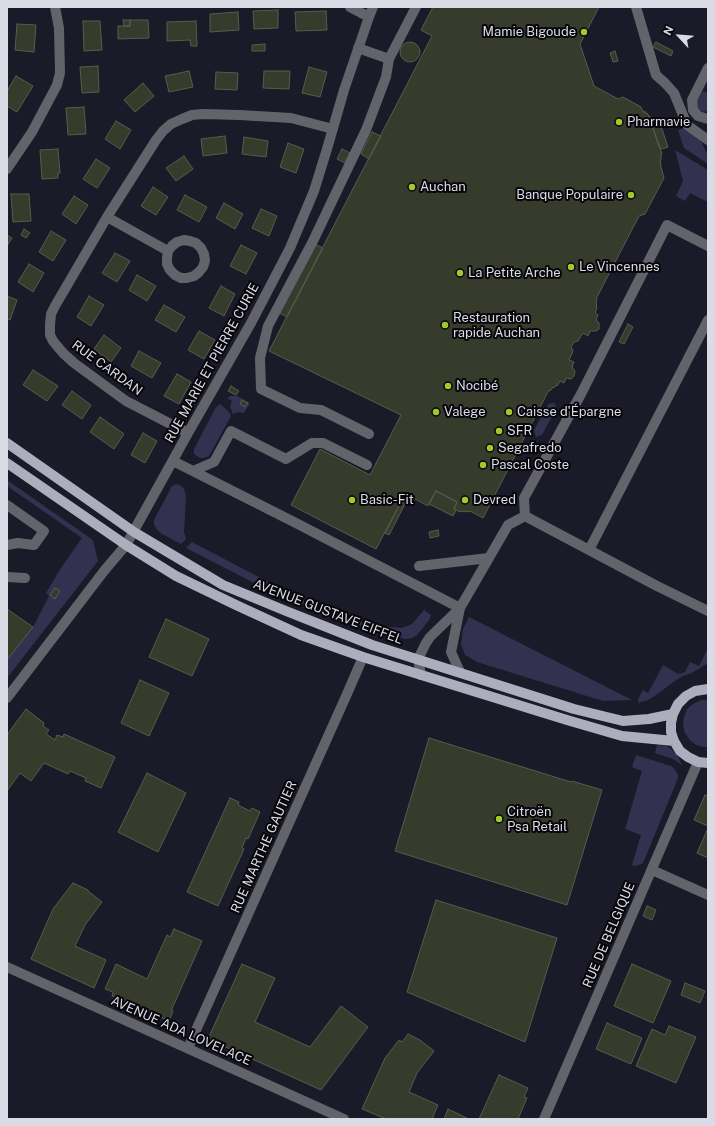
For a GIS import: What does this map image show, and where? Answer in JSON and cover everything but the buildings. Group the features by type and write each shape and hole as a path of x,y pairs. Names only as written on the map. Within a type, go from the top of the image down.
{"main road":[{"name":"AVENUE GUSTAVE EIFFEL","path":"7,443 134,532 223,585 286,611 372,645 574,709 623,721 649,719 673,714"},
{"name":"AVENUE GUSTAVE EIFFEL","path":"7,463 126,545 176,576 236,606 301,635 363,657 622,736 674,741"},
{"path":"703,762 688,757 680,750 674,741 671,732 671,723 673,714 678,704 686,696 696,691 707,689"}],"street":[{"path":"7,169 32,132 57,85 60,73 59,28 55,7"},
{"path":"350,7 369,17"},
{"name":"RUE MARIE ET PIERRE CURIE","path":"7,698 104,571 126,545 251,323 290,248 314,191 344,90 373,7"},
{"path":"369,434 321,410 300,408 261,389 260,358 268,326 313,241 366,130 386,77 389,58 416,7"},
{"path":"636,7 656,75 674,93 687,125 708,140"},
{"path":"358,48 389,58"},
{"path":"708,68 692,100 693,110 698,116 708,119"},
{"name":"RUE CARDAN","path":"188,433 126,401 74,363 63,353 50,335 51,314 54,306 107,217 156,140 171,124 192,115 246,115 291,118 333,129"},
{"path":"107,217 168,251"},
{"path":"525,516 524,498 582,394 668,225 708,246"},
{"path":"589,550 708,320"},
{"path":"193,471 214,462 231,430 286,459 312,443 322,443 367,465"},
{"path":"173,461 460,608"},
{"path":"7,505 44,531 34,545 18,543 7,545"},
{"path":"525,516 657,586 708,611"},
{"path":"421,675 418,659 426,643 430,637 460,608 508,525 525,516"},
{"path":"419,566 489,558"},
{"path":"7,577 25,578"},
{"path":"460,608 451,652 460,672"},
{"name":"RUE MARTHE GAUTIER","path":"188,1048 363,657"},
{"name":"RUE DE BELGIQUE","path":"544,1119 652,870 703,762"},
{"path":"652,870 708,894"},
{"name":"AVENUE ADA LOVELACE","path":"7,967 344,1119"}],"shaded area":[{"path":"703,91 708,93 708,111 703,112 697,108 696,102"},
{"path":"687,128 701,141 708,156 708,164 684,148 678,130"},
{"path":"675,150 708,170 708,202 690,193 685,201 676,196 683,181"},
{"path":"230,396 237,396 250,403 244,413 238,412 233,414 230,407 232,401 227,398"},
{"path":"555,403 556,409 542,435 536,437 534,430 548,404"},
{"path":"220,404 229,412 231,416 209,456 200,458 194,454 194,449 216,407"},
{"path":"7,480 93,540 98,561 7,678 7,660 33,627 49,596 46,593 82,538 7,486"},
{"path":"177,484 184,489 186,496 184,532 186,539 181,544 162,534 157,530 154,524 154,520 172,486"},
{"path":"192,542 320,609 375,626 402,628 412,624 424,610 431,615 430,619 417,635 412,638 405,639 376,631 318,611 264,588 186,548"},
{"path":"469,617 632,700 603,701 477,662 465,655 461,644 463,629"},
{"path":"708,648 708,663 692,673 676,680 648,700 638,703 638,699 643,690 648,693 663,665 678,674 685,672 690,662 699,666"},
{"path":"701,700 708,700 708,747 696,745 690,740 685,733 683,725 687,709"},
{"path":"657,745 666,746 671,749 678,756 682,765 673,759 655,753"},
{"path":"636,755 671,766 674,768 678,778 643,863 634,866 632,865 641,835 625,829 642,771 632,767"}],"place":[{"name":"Mamie Bigoude","path":"584,32"},
{"name":"Pharmavie","path":"619,122"},
{"name":"Auchan","path":"412,187"},
{"name":"Banque Populaire","path":"631,195"},
{"name":"Le Vincennes","path":"571,267"},
{"name":"La Petite Arche","path":"460,273"},
{"name":"Restauration rapide Auchan","path":"445,325"},
{"name":"Nocibé","path":"448,386"},
{"name":"Valege","path":"436,412"},
{"name":"Caisse d'Épargne","path":"509,412"},
{"name":"SFR","path":"499,431"},
{"name":"Segafredo","path":"490,448"},
{"name":"Pascal Coste","path":"483,465"},
{"name":"Basic-Fit","path":"352,500"},
{"name":"Devred","path":"465,500"},
{"name":"Citroën Psa Retail","path":"499,819"}]}
